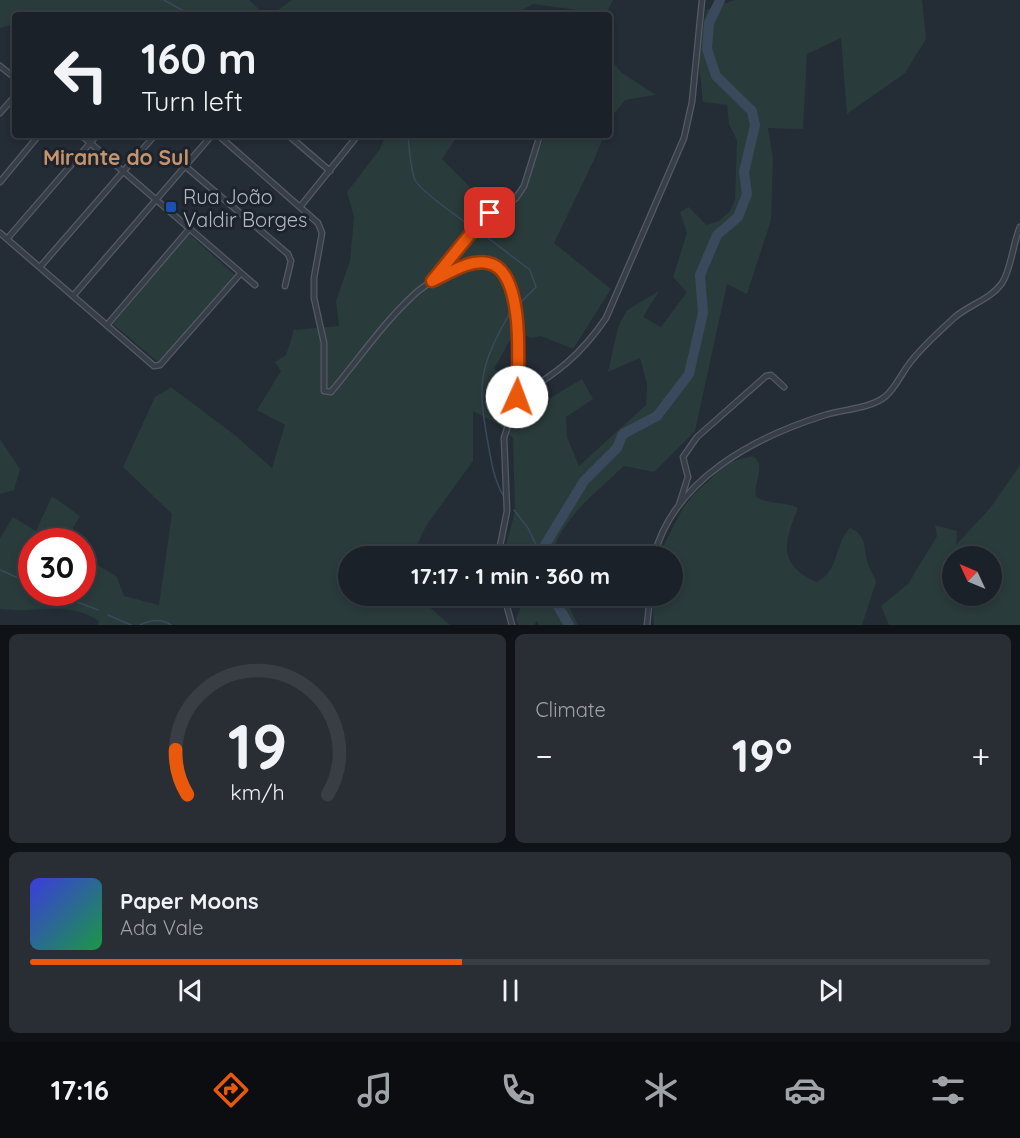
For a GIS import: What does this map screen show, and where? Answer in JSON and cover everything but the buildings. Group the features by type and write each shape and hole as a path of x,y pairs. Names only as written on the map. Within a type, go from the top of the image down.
{"street":[{"path":"517,397 570,363 589,343 606,318 684,138 692,102 702,0"},
{"path":"0,66 12,76"},
{"path":"0,113 12,99"},
{"path":"0,182 37,138"},
{"path":"84,138 255,285"},
{"path":"7,239 94,138"},
{"path":"40,267 152,138"},
{"path":"73,296 209,138"},
{"path":"221,138 318,223 322,233 314,278 314,298 324,343 325,363 322,388 327,393 399,310 432,281 482,220 516,198 524,186 539,138"},
{"path":"292,138 330,171"},
{"path":"351,138 354,141"},
{"path":"300,207 356,138"},
{"path":"185,166 283,248 291,261 285,286"},
{"path":"658,546 665,527 678,507 712,470 740,451 825,415 875,402 886,395 911,361 937,334 964,309 998,288 1004,280 1020,227"},
{"path":"107,325 190,228"},
{"path":"0,233 154,366 160,365 241,273"},
{"path":"432,281 469,264 489,263 501,270 510,287 517,313 517,397 504,438 507,511 500,546"},
{"path":"678,507 687,477 683,457 697,437 766,376 771,375 784,387"},
{"path":"507,606 512,625"},
{"path":"647,625 649,606"}],"shaded area":[{"path":"0,0 249,0 262,12 12,12 12,25 0,28"},
{"path":"292,0 613,0 607,12 533,4 518,12 275,12"},
{"path":"735,0 922,0 926,39 905,73 847,114 841,38 807,54 803,129 768,128 773,159 771,220 747,294 727,284 695,431 654,472 624,466 571,518 555,546 507,546 515,512 513,438 498,424 473,411 473,461 426,526 417,546 338,546 338,606 428,606 450,625 98,625 99,621 76,611 0,609 0,538 13,517 31,528 18,528 18,606 96,606 96,564 117,577 124,596 159,605 172,514 123,467 155,397 171,387 236,436 272,468 285,425 257,410 281,371 275,362 286,355 294,330 339,326 336,301 350,261 354,217 347,192 380,149 385,138 456,138 442,159 490,207 524,186 544,138 603,138 554,243 611,289 573,349 541,336 531,338 515,331 494,369 534,389 536,399 550,398 582,379 593,399 566,417 567,437 579,466 646,405 647,384 640,358 608,372 618,327 627,310 659,291 643,317 661,327 687,292 673,277 687,233 680,212 689,207 706,225 719,221 730,211 735,199 737,140 729,124 727,105 703,102 698,56 706,10"},
{"path":"612,61 621,72 656,95 625,100 612,116"},
{"path":"189,234 235,275 159,363 113,324"},
{"path":"0,439 20,469 14,490 0,494"},
{"path":"753,456 759,465 756,497 798,508 787,541 787,550 794,567 803,575 816,582 823,578 833,565 841,542 850,528 860,534 876,582 862,625 654,625 653,606 683,606 683,546 663,546 683,508 693,495 729,462"},
{"path":"1020,465 1020,625 889,625 881,606 908,584 937,536 935,525 957,531 956,545 991,507"},
{"path":"52,496 80,516 73,528 37,528"},
{"path":"521,606 569,606 578,625 539,625 537,621 534,625 518,625 516,619"}],"waterway":[{"path":"164,0 186,12"},
{"path":"544,546 584,481 617,448 623,434 657,416 689,374 703,313 700,275 717,235 738,217 747,194 744,172 755,125 752,111 716,76 707,49 709,23 720,0"},
{"path":"408,138 415,180 433,198 473,228"},
{"path":"479,231 530,270 536,287 519,304"},
{"path":"504,497 491,462 482,392 486,363 511,311"},
{"path":"514,510 528,528 537,546"},
{"path":"0,570 18,578"},
{"path":"88,606 98,610"},
{"path":"558,606 569,625"},
{"path":"108,615 131,625"},
{"path":"140,625 156,620 171,625"}],"place":[{"name":"Rua João Valdir Borges","path":"171,207"}],"district":[{"name":"Mirante do Sul","path":"116,157"}],"route":[{"path":"490,213 432,281 469,264 489,263 501,270 510,287 517,313 519,347 517,397"}]}
